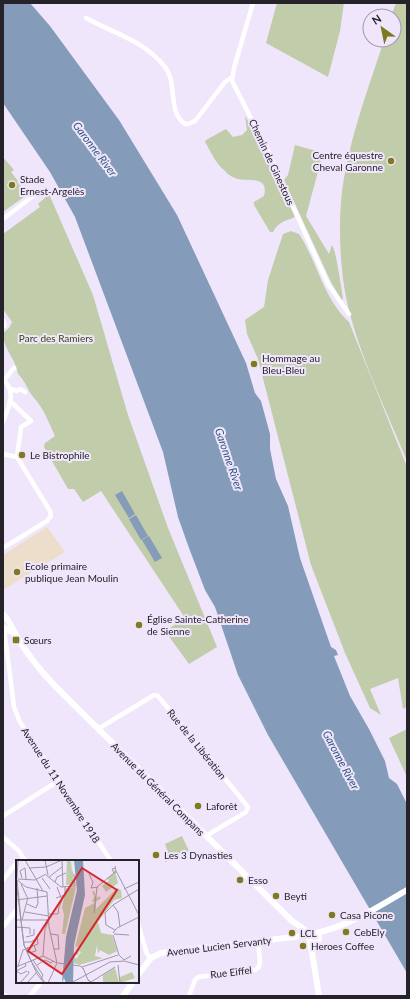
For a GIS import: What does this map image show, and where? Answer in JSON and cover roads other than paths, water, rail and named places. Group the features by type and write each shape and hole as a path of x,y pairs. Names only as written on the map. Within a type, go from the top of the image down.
{"main road":[{"name":"Avenue du Général Compans","path":"3,615 7,627 45,676 292,921 312,936"},
{"name":"Avenue Lucien Servanty","path":"151,958 166,952 312,936 347,924 407,890"},
{"path":"311,952 325,932"},
{"path":"312,936 312,942 318,941"},
{"path":"312,936 318,941"},
{"path":"312,936 311,952 319,996"},
{"path":"139,974 151,958"},
{"path":"123,996 132,983"}],"street":[{"path":"86,18 131,39 166,67 173,88 177,114 185,124 188,124 195,121 225,82 232,77 253,3"},
{"name":"Chemin de Ginestous","path":"232,77 232,81 268,150 328,284 349,314"},
{"path":"3,219 37,193"},
{"path":"14,368 3,379 11,389 17,391 20,389 25,392"},
{"path":"3,422 10,401 11,389"},
{"path":"3,548 47,521 50,516 50,511 17,456 21,427 31,422 10,401"},
{"path":"3,454 17,456"},
{"name":"Avenue du 11 Novembre 1918","path":"7,627 5,637 14,708 27,734 110,860"},
{"name":"Rue de la Libération","path":"98,729 154,695 158,696 248,807 246,812 206,836"},
{"path":"3,816 58,781"},
{"path":"3,837 20,851 24,859"},
{"path":"3,880 16,864"},
{"path":"3,927 16,910"},
{"path":"139,927 147,954 151,958"},
{"name":"Rue Eiffel","path":"189,996 195,980 198,977 255,970 259,967 258,941"},
{"path":"30,996 40,983"}],"water":[{"name":"Garonne River","path":"3,3 30,3 50,26 119,120 177,215 246,363 255,393 261,401 270,434 270,449 276,479 288,506 300,558 331,647 336,650 338,655 334,656 350,696 385,761 389,778 397,784 407,804 407,973 268,735 238,675 215,607 205,590 178,517 163,452 75,217 50,172 3,103"},
{"path":"122,491 135,514 129,518 115,495"},
{"path":"136,515 148,536 141,540 129,519"},
{"path":"149,536 162,558 155,562 142,540"}],"place":[{"name":"Centre équestre Cheval Garonne","path":"391,161"},
{"name":"Stade Ernest-Argelès","path":"12,185"},
{"name":"Hommage au Bleu-Bleu","path":"254,364"},
{"name":"Le Bistrophile","path":"22,455"},
{"name":"Ecole primaire publique Jean Moulin","path":"17,572"},
{"name":"Église Sainte-Catherine de Sienne","path":"139,625"},
{"name":"Sœurs","path":"16,640"},
{"name":"Laforêt","path":"198,806"},
{"name":"Les 3 Dynasties","path":"156,855"},
{"name":"Esso","path":"240,880"},
{"name":"Beyti","path":"276,896"},
{"name":"Casa Picone","path":"332,915"},
{"name":"CebEly","path":"346,932"},
{"name":"LCL","path":"292,933"},
{"name":"Heroes Coffee","path":"303,946"}],"park label":[{"name":"Parc des Ramiers","path":"56,338"}]}
